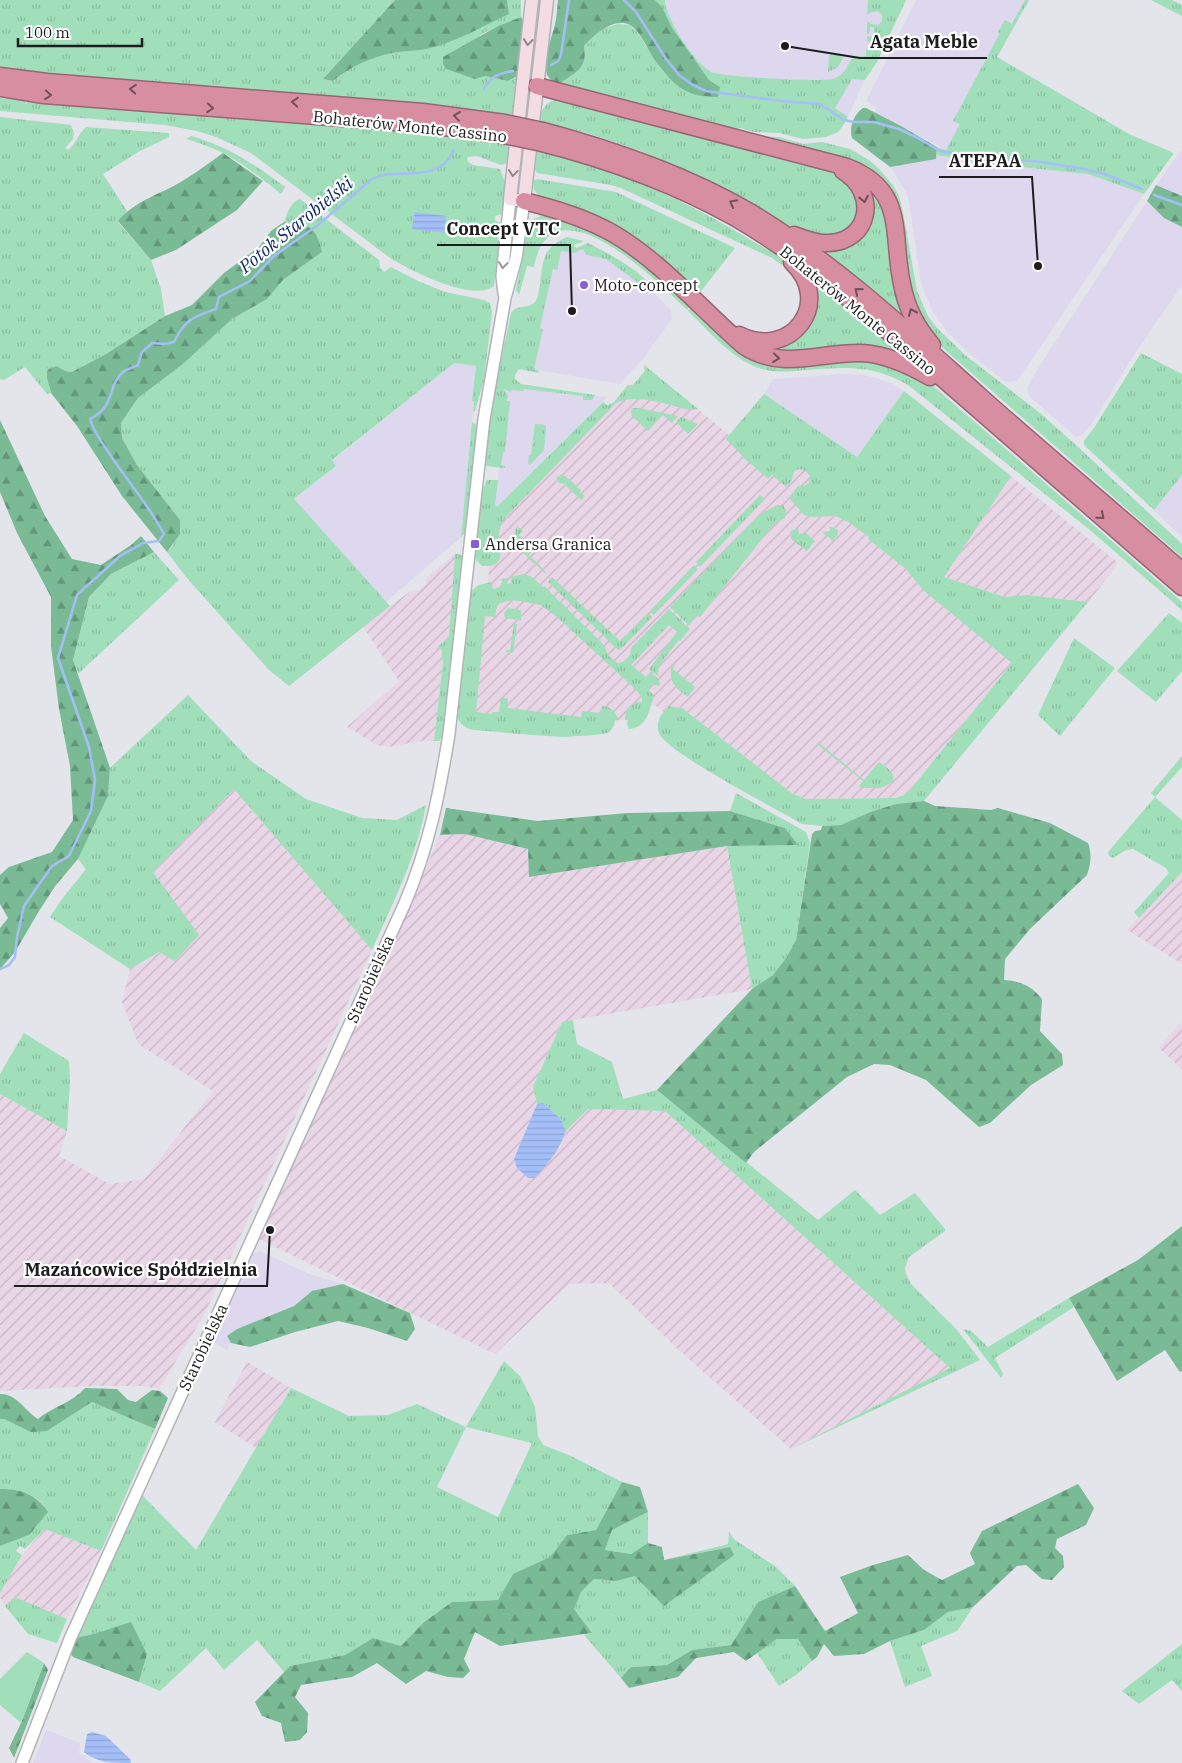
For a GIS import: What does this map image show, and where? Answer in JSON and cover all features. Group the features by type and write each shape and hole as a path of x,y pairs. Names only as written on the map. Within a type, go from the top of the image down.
{"highway":[{"name":"Bohaterów Monte Cassino","path":"0,76 47,82 423,112 543,137 584,154 654,178 769,231 836,288 960,386 1182,571"},
{"path":"530,85 816,159 858,171 867,176 883,192 892,212 901,282 914,319 960,386"},
{"name":"Bohaterów Monte Cassino","path":"0,88 44,95 505,129"},
{"path":"769,231 811,241 829,243 849,237 862,223 866,204 858,184 840,169 816,159"},
{"path":"517,200 571,214 600,226 620,238 652,261 744,346 761,355 789,359 871,354 898,361 960,386"},
{"path":"708,313 741,336 758,342 774,341 787,336 802,322 809,310 810,302 806,280 769,231"},
{"name":"Bohaterów Monte Cassino","path":"960,386 1182,587"}],"main road":[{"path":"530,85 532,0"},
{"path":"517,200 530,85 547,0"}],"street":[{"name":"Starobielska","path":"22,1763 73,1631 411,889 426,847 436,809 449,734 484,419 505,298 516,258 517,200"}],"shaded area":[{"path":"655,0 906,0 877,62 865,80 848,117 821,100 709,80"},
{"path":"916,0 1029,0 946,150 874,113 877,108 866,101"},
{"path":"1182,149 1182,196 1156,185"},
{"path":"937,155 982,163 1088,174 1144,194 1017,381 1007,382 1003,380 948,333 933,312 923,289 908,196 890,167 935,159"},
{"path":"1147,201 1164,218 1182,227 1182,285 1132,358 1091,425 1082,435 1076,437 1030,397 1027,388"},
{"path":"583,249 608,257 634,274 671,310 672,319 642,360 620,384 531,369 551,279 554,269 557,270 561,250"},
{"path":"454,363 476,366 461,537 386,602 294,500 336,466 332,461"},
{"path":"644,365 729,435 764,394 827,501 1024,648 904,795 895,798 807,799 793,794 682,708 669,706 663,712 650,701 628,720 546,723 474,717 483,593 491,593 488,583 491,524 614,402 628,385 633,385 645,371"},
{"path":"843,374 863,375 879,379 904,391 857,457 764,394 773,379"},
{"path":"506,386 607,397 498,506 495,506 499,468 497,467"},
{"path":"1182,475 1182,537 1154,510"},
{"path":"1011,476 1117,562 1116,567 1088,602 1027,595 1005,597 944,577"},
{"path":"455,554 449,636 441,649 443,662 434,741 421,741 389,747 377,745 347,727 399,681 363,627 409,592 418,591 426,584 426,578"},
{"path":"234,789 372,950 204,1315 159,1389 143,1386 92,1386 0,1391 0,1094 67,1131 59,1156 110,1184 144,1179 213,1091 138,1044 122,1002 130,969 160,952 152,872"},
{"path":"465,834 528,849 530,877 727,846 752,989 562,1022 533,1087 537,1104 525,1134 560,1148 566,1131 588,1109 665,1111 950,1368 791,1449 681,1352 609,1283 569,1284 495,1354 257,1238 346,1050 440,835"},
{"path":"1182,872 1182,964 1127,930"},
{"path":"1182,1021 1182,1069 1160,1049 1160,1046"},
{"path":"260,1251 309,1274 343,1284 312,1291 294,1306 237,1329 227,1336 231,1343 227,1350 212,1341 253,1254"},
{"path":"247,1362 291,1388 256,1448 215,1422"},
{"path":"45,1529 101,1551 67,1619 15,1597 5,1606 0,1598 0,1593 22,1555"},
{"path":"46,1730 80,1743 79,1753 93,1763 33,1763"}],"green space":[{"path":"0,0 395,0 323,79 333,81 348,69 363,61 391,53 427,49 451,41 509,14 507,0 521,0 521,17 480,35 485,76 508,81 517,76 513,115 403,102 83,78 0,69"},
{"path":"395,0 507,0 509,14 438,46 384,55 354,67 333,81 323,79"},
{"path":"537,0 541,0 532,69 530,67"},
{"path":"558,0 655,0 662,7 672,28 709,80 720,87 718,97 697,95 687,92 678,86 657,63 638,32 630,25 624,23 617,23 604,28 593,37 584,46 584,60 579,69 559,84 554,82 547,75 546,63 556,21"},
{"path":"655,0 665,0 670,18 682,40 697,60 711,72 752,77 825,80 833,79 840,75 853,57 866,56 866,50 873,50 873,42 867,42 867,36 874,37 874,27 870,27 869,34 867,34 867,21 878,25 882,21 882,15 878,11 867,15 868,0 906,0 877,62 865,80 852,79 835,108 848,117 844,124 838,132 826,137 803,139 779,133 754,132 740,128 731,131 559,84 575,73 582,65 585,54 584,46 593,35 604,28 618,24 630,25 638,33 657,63 720,87 709,80 671,28 662,7"},
{"path":"1025,0 1029,0 997,57 1129,134 1174,153 1144,194 1088,174 982,163 937,155 937,147 946,150 960,124 953,121 1000,33 998,32 1001,27 1005,29 1001,26 1005,20 1012,24"},
{"path":"1151,0 1172,0 1182,5 1182,16"},
{"path":"521,17 523,21 517,76 508,81 485,76 475,79 446,69 443,64 443,57 498,26"},
{"path":"829,55 840,55 843,58 838,67 828,72"},
{"path":"0,98 25,101 26,104 27,102 445,135 490,141 488,152 491,141 509,145 508,161 505,164 501,165 477,156 467,157 468,162 473,165 500,169 505,182 502,214 495,216 495,220 501,224 494,286 484,290 457,288 426,277 399,263 251,153 216,137 165,125 0,111"},
{"path":"559,99 838,173 859,195 856,223 835,238 802,233 711,182 641,151 587,133 539,122 545,106"},
{"path":"863,108 901,126 937,147 936,159 890,167 852,138 853,122"},
{"path":"0,117 71,125 74,133 73,139 65,148 68,150 86,127 169,133 169,137 138,152 103,174 127,211 118,222 151,260 161,289 165,316 106,354 72,372 65,371 57,366 49,387 51,393 47,394 25,367 4,380 0,379"},
{"path":"191,136 217,145 263,171 285,187 281,194 237,161 201,143 186,139"},
{"path":"759,136 779,137 803,144 822,142 850,149 869,160 879,169 893,185 899,196 917,291 928,316 936,327 965,355 1040,413 1182,544 1182,557 936,342 913,305 889,192"},
{"path":"537,150 620,175 679,200 776,254 786,262 792,272 772,258 621,188 537,173 535,170"},
{"path":"223,153 263,181 237,210 176,250 151,260 118,221 133,207 184,180"},
{"path":"537,179 616,192 735,248 698,295 541,198 534,190 533,181"},
{"path":"866,181 881,198 909,322 824,251 855,241"},
{"path":"1156,185 1182,196 1182,227 1164,218 1147,201"},
{"path":"300,199 379,260 380,268 384,272 391,267 445,292 484,300 490,303 492,312 484,380 475,411 473,412 474,401 472,401 476,366 454,363 332,460 336,466 294,499 390,606 289,686 269,670 186,577 167,552 173,545 180,520 137,465 122,438 121,423 138,398 183,364 232,319 267,299 283,280 322,252 305,223 284,222 292,205"},
{"path":"547,214 583,225 635,254 691,305 687,310 653,278 630,259 606,243 582,233 561,231 544,241 534,267 527,266 519,295 516,290 528,227 534,219"},
{"path":"284,222 300,224 310,228 320,243 322,252 283,280 267,299 232,319 183,364 138,398 121,423 122,438 137,465 180,520 180,534 167,552 122,496 77,426 51,393 47,371 57,366 65,371 72,372 106,354 165,316 192,305 224,273 259,247 271,231"},
{"path":"567,237 584,241 574,245 576,248 588,243 624,263 642,277 653,291 648,293 637,282 606,259 586,255 583,249 574,253 561,251 557,270 553,269 540,328 543,329 534,369 539,371 538,373 519,369 515,379 521,384 595,395 592,400 583,400 583,396 524,389 523,391 511,390 511,392 504,389 508,396 507,401 510,401 505,452 503,452 501,465 505,466 505,468 484,466 492,405 511,313 517,308 531,305 537,299 546,255 553,245"},
{"path":"815,282 906,359 778,354 768,347 787,342"},
{"path":"692,306 741,350 877,360 931,384 1182,602 1182,610 1090,530 908,385 883,373 858,368 780,372 756,367 737,356 719,342 688,311"},
{"path":"1141,353 1182,374 1182,475 1154,510 1084,445 1084,441"},
{"path":"644,365 698,409 684,409 665,403 643,400 628,399 616,403 505,518 499,533 499,560 496,564 482,566 474,554 480,496 487,480 498,480 495,506 498,506 603,402 607,405 614,402 628,385 633,385 645,371"},
{"path":"904,391 1011,476 944,577 1005,597 1027,595 1088,602 924,801 896,804 870,812 841,825 802,824 701,767 666,742 658,729 660,718 664,711 669,706 682,708 793,794 807,799 895,798 904,795 910,790 1012,663 923,590 906,569 868,539 869,537 848,522 833,515 812,517 804,515 790,499 798,486 804,486 809,483 810,476 806,472 799,469 796,470 792,481 786,487 772,475 768,479 726,439 764,394 857,457"},
{"path":"633,408 678,416 672,423 663,415 648,431 632,416 631,411"},
{"path":"681,417 698,424 688,434 676,422"},
{"path":"0,420 45,516 72,559 101,565 141,536 154,552 111,574 89,597 73,660 110,768 108,796 78,859 56,885 15,952 0,969 0,928 8,918 0,904 0,875 9,867 52,852 73,820 70,766 59,709 51,646 51,597 17,533 0,492"},
{"path":"472,422 478,426 467,531 461,537"},
{"path":"535,424 546,425 544,450 530,465 528,464 529,455 531,455"},
{"path":"565,476 581,490 580,492 585,496 581,500 563,483 561,484 557,481 557,477"},
{"path":"760,495 765,499 700,567 696,562"},
{"path":"777,505 783,505 786,510 785,518 774,524 700,617 697,615 689,625 670,607 759,515"},
{"path":"517,526 523,531 519,535 532,548 537,545 529,555 545,573 518,546 515,533"},
{"path":"829,526 838,530 838,534 833,541 823,533 830,531"},
{"path":"798,528 799,534 806,533 815,541 807,551 791,539 791,531"},
{"path":"154,552 179,580 78,674 73,660 89,597 111,574"},
{"path":"455,554 460,554 463,557 443,737 439,741 434,741 443,662 441,649 438,647 449,636"},
{"path":"694,565 698,569 654,615 650,611"},
{"path":"524,574 532,577 544,586 604,645 608,655 617,663 623,662 630,655 631,648 669,609 690,629 659,665 658,676 649,669 677,632 669,625 631,665 646,677 650,672 658,678 660,684 659,686 651,684 649,691 654,695 647,717 640,725 629,729 628,720 625,720 629,707 634,703 642,702 642,697 633,687 557,617 541,605 513,600 500,603 497,606 495,617 485,616 476,712 492,714 492,712 499,712 501,698 508,698 507,708 581,717 582,711 601,713 602,706 610,708 616,714 618,720 615,720 614,726 608,733 563,737 474,730 465,727 461,723 456,716 470,592 479,585 491,582 493,589 500,587 501,579 508,578 507,584 512,583 510,577"},
{"path":"552,577 620,641 648,613 652,617 618,650 548,582"},
{"path":"508,608 521,610 521,620 505,618 504,613"},
{"path":"1169,613 1182,623 1182,671 1156,702 1117,671"},
{"path":"514,623 517,624 513,653 506,652 510,650"},
{"path":"1074,638 1115,668 1060,736 1038,715"},
{"path":"676,664 673,669 695,687 688,697 673,682 671,668"},
{"path":"188,695 252,762 306,799 362,818 397,820 426,805 417,843 396,897 372,950 234,789 153,872 199,935 175,961 159,952 130,969 50,917 86,869 78,859 108,796 110,768"},
{"path":"818,742 864,780 879,762 892,773 893,782 880,788 860,788 859,786 863,781 817,744"},
{"path":"1182,756 1182,767 1155,797 1151,793"},
{"path":"736,793 806,832 810,843 796,940 786,958 773,975 752,989 727,846 797,845 785,828 730,811"},
{"path":"1155,797 1182,820 1182,872 1139,918 1134,912 1169,873 1166,868 1133,849 1126,850 1113,858 1109,856 1108,852"},
{"path":"924,801 935,806 991,810 998,808 1050,823 1088,843 1090,859 1087,875 1030,929 1005,959 1004,980 1025,985 1042,999 1040,1031 1062,1054 1063,1065 1031,1085 990,1123 979,1127 926,1080 890,1065 874,1064 847,1077 754,1152 746,1163 657,1090 752,989 773,975 786,958 796,940 812,834 815,831 821,830 822,826 841,825 870,812 896,804"},
{"path":"446,808 538,821 627,813 730,811 785,828 798,845 727,846 529,877 528,849 465,834 440,835"},
{"path":"573,1020 577,1044 612,1062 623,1099 657,1090 818,1220 855,1190 880,1215 915,1193 945,1231 909,1257 905,1268 906,1274 911,1284 957,1330 980,1360 791,1449 950,1368 665,1111 588,1109 566,1131 561,1119 543,1103 537,1104 533,1087 562,1022"},
{"path":"24,1033 69,1061 70,1080 67,1131 0,1094 0,1074"},
{"path":"1182,1226 1182,1371 1180,1372 1165,1350 1117,1381 1069,1298 1138,1260"},
{"path":"343,1284 410,1313 415,1329 407,1341 368,1328 338,1321 295,1332 250,1347 231,1343 227,1336 237,1329 294,1306 312,1291"},
{"path":"1069,1298 1074,1307 995,1358 1003,1374 1001,1378 963,1329 971,1331 988,1347"},
{"path":"504,1361 520,1376 531,1398 535,1407 538,1436 543,1445 571,1456 622,1482 596,1530 567,1535 550,1557 513,1574 498,1600 452,1602 424,1622 401,1646 373,1638 345,1655 290,1666 284,1672 257,1640 224,1670 206,1648 160,1691 139,1682 147,1654 97,1633 76,1638 141,1494 196,1550 291,1388 349,1416 388,1415 417,1404 466,1427","holes":["466,1427 532,1443 498,1517 437,1487"]},
{"path":"85,1388 117,1389 128,1400 136,1402 152,1390 160,1391 168,1398 155,1429 92,1402 47,1431 31,1432 4,1419 0,1419 0,1394 6,1394 16,1399 38,1419"},
{"path":"92,1402 155,1429 101,1551 45,1529 25,1549 20,1546 16,1551 22,1555 0,1593 0,1546 29,1535 44,1506 30,1495 0,1489 0,1419 17,1425 47,1431"},
{"path":"622,1482 640,1487 648,1512 612,1530 605,1550 631,1554 648,1543 662,1547 664,1560 730,1547 734,1555 664,1606 635,1576 616,1581 594,1579 581,1592 574,1609 592,1633 500,1646 475,1632 464,1659 470,1671 463,1678 448,1677 426,1671 406,1684 377,1663 352,1677 301,1685 295,1697 308,1713 307,1732 300,1740 285,1742 281,1723 262,1716 255,1702 290,1666 345,1655 373,1638 401,1646 424,1622 452,1602 498,1600 513,1574 550,1557 567,1535 596,1530"},
{"path":"1078,1484 1094,1508 1086,1525 1057,1539 1055,1548 1063,1556 1064,1567 1052,1580 1042,1579 1026,1565 1017,1566 973,1607 948,1612 924,1630 890,1641 864,1654 834,1656 824,1644 817,1657 812,1661 798,1639 777,1639 746,1661 734,1652 696,1658 678,1677 629,1688 621,1678 631,1667 667,1665 692,1650 731,1645 758,1602 795,1586 825,1631 858,1613 840,1577 908,1555 924,1570 942,1580 975,1564 970,1553 982,1531"},
{"path":"0,1489 15,1490 27,1494 38,1501 48,1512 29,1535 0,1546"},
{"path":"648,1512 648,1543 631,1554 605,1550 612,1530"},
{"path":"729,1532 735,1540 775,1566 795,1586 758,1602 731,1645 692,1650 667,1665 631,1667 621,1678 584,1635 592,1633 574,1609 581,1592 594,1579 616,1581 730,1547 664,1560 728,1544"},
{"path":"15,1597 67,1619 57,1643 28,1634 5,1606"},
{"path":"973,1607 957,1631 921,1646 932,1676 905,1687 890,1641 924,1630 948,1612"},
{"path":"131,1622 147,1654 139,1682 73,1657 70,1653 76,1638"},
{"path":"777,1639 798,1639 812,1661 779,1686 757,1653"},
{"path":"1182,1644 1182,1691 1172,1680 1139,1704 1122,1691"},
{"path":"27,1652 44,1663 21,1723 0,1705 0,1679"},
{"path":"44,1663 48,1670 14,1758 9,1748 21,1723"}],"water":[{"path":"414,212 446,216 444,233 412,229"},
{"path":"543,1103 561,1119 566,1131 560,1145 549,1161 535,1178 528,1178 517,1168 514,1159 537,1104"},
{"path":"92,1732 106,1736 130,1759 131,1763 100,1760 89,1756 84,1752 87,1734"}],"waterway":[{"path":"551,65 558,61 561,55 569,0"},
{"path":"624,0 636,12 666,59 680,76 706,91 820,104 844,120 874,122 899,129 940,151 982,158 1034,161 1084,169 1105,174 1142,189"},
{"path":"484,89 489,81 496,76 513,71"},
{"name":"Potok Starobielski","path":"0,969 9,965 15,957 17,937 24,906 52,866 69,856 91,811 95,780 89,747 58,658 77,595 120,556 143,543 159,541 164,534 151,512 99,439 90,419 104,408 118,378 125,371 138,365 142,352 152,343 165,344 174,342 182,328 190,320 216,309 219,297 250,281 274,256 318,225 372,179 383,175 428,172 438,168 454,150"},
{"path":"1154,195 1182,205"}],"place":[{"name":"Agata Meble","path":"785,46"},
{"name":"ATEPAA","path":"1038,266"},
{"name":"Moto-concept","path":"584,285"},
{"name":"Concept VTC","path":"572,311"},
{"name":"Andersa Granica","path":"475,544"},
{"name":"Mazańcowice Spółdzielnia","path":"270,1230"}]}
